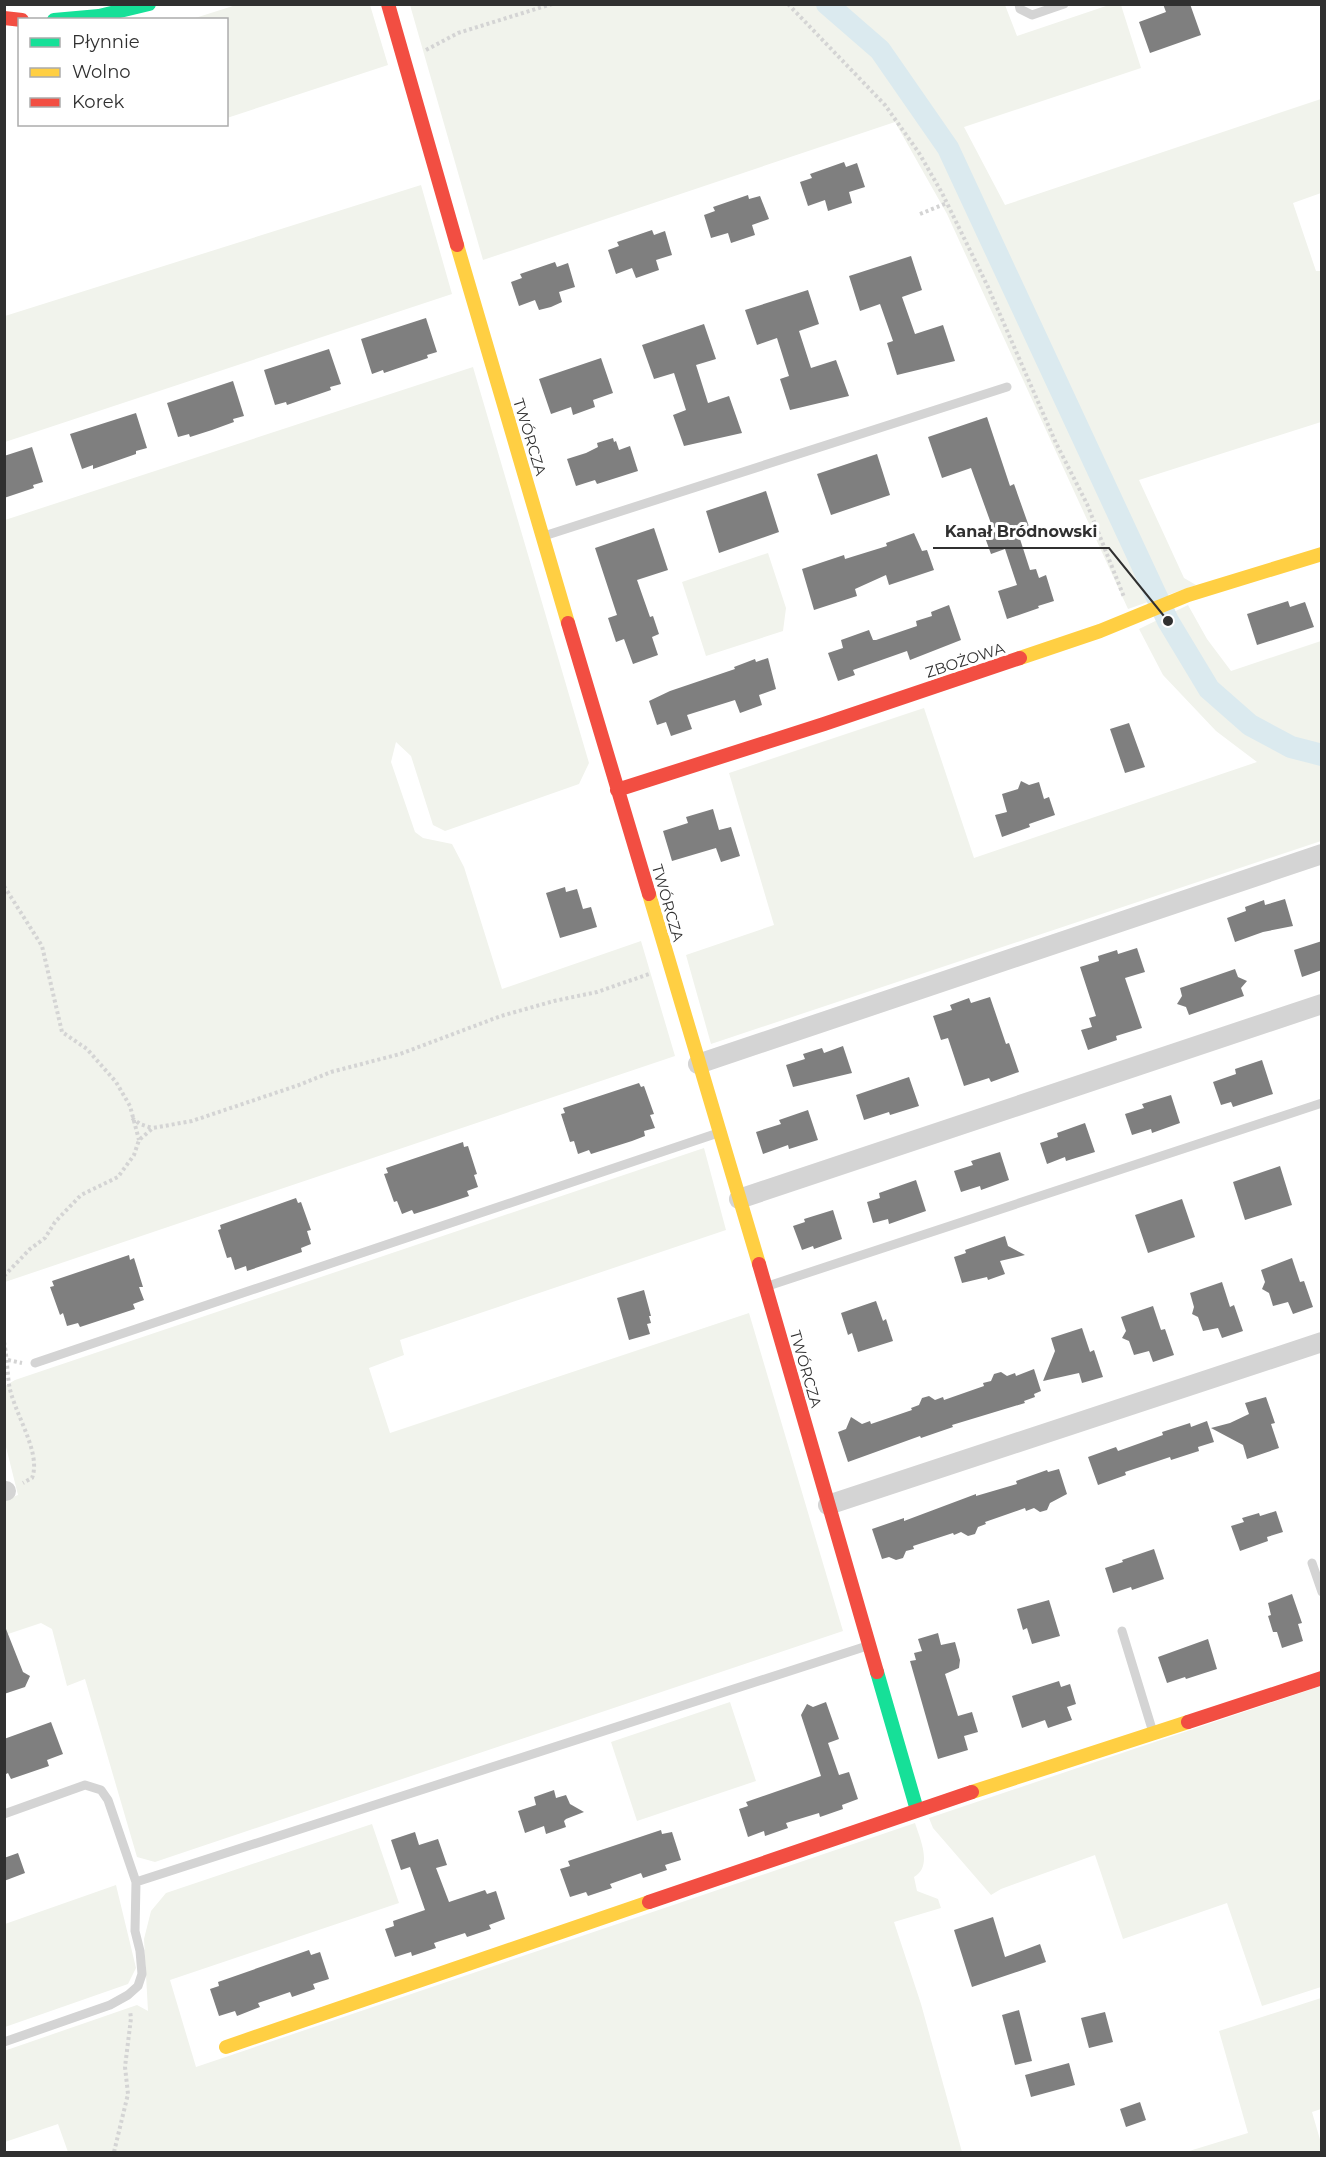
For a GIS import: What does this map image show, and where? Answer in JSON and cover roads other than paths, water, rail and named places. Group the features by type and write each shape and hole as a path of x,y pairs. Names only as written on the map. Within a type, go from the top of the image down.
{"street":[{"path":"76,18 99,16 149,4"},
{"name":"TWÓRCZA","path":"388,4 917,1810"},
{"name":"ZBOŻOWA","path":"617,790 1100,632 1188,595 1322,554"},
{"path":"698,1064 1322,854"},
{"path":"739,1199 1322,1004"},
{"path":"828,1505 1322,1342"},
{"path":"226,2047 917,1810 1322,1678"}],"lane":[{"path":"1019,4 1020,9 1032,15 1065,4"},
{"path":"543,536 1007,387"},
{"path":"765,1287 1322,1103"},
{"path":"35,1363 718,1133"},
{"path":"1311,1563 1322,1592"},
{"path":"1122,1631 1153,1733"},
{"path":"136,1882 869,1645"},
{"path":"4,1814 85,1785 101,1790 108,1800 136,1882 135,1931 140,1951 141,1974 138,1986 128,1995 85,2015 4,2042"}],"waterway":[{"path":"827,4 880,50 948,148 1168,621 1209,689 1250,725 1291,747 1322,755"}],"place":[{"name":"Kanał Bródnowski","path":"1168,621"}]}
